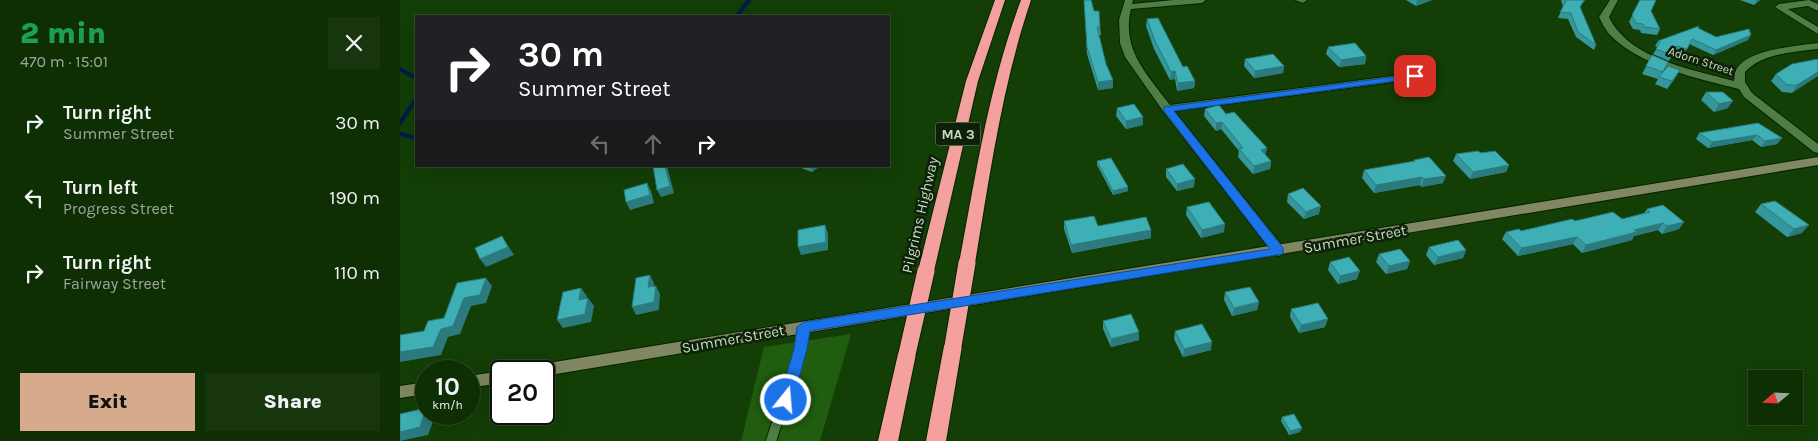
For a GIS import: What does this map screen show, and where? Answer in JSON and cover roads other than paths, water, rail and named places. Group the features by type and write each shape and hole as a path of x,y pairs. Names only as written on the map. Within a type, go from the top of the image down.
{"highway":[{"name":"Pilgrims Highway","path":"888,441 926,270 972,81 1000,0"},
{"name":"MA 3","path":"936,441 1000,88 1012,41 1026,0"}],"street":[{"path":"1202,0 1128,4 1124,28 1125,43 1130,58 1167,109 1279,251"},
{"name":"Adorn Street","path":"1614,0 1604,17 1606,27 1614,37 1634,50 1657,60 1739,86"},
{"path":"1818,8 1809,3 1779,7 1818,31"},
{"path":"1818,46 1767,55 1750,61 1739,74 1739,86 1748,95 1818,150"},
{"path":"1167,109 1415,76"},
{"name":"Summer Street","path":"555,368 1818,162"},
{"path":"400,392 415,390"}],"lane":[{"path":"772,441 796,366 804,327"}],"waterway":[{"path":"738,15 749,0"},
{"path":"400,69 415,77"},
{"path":"400,123 415,100"},
{"path":"400,134 415,138"}]}
